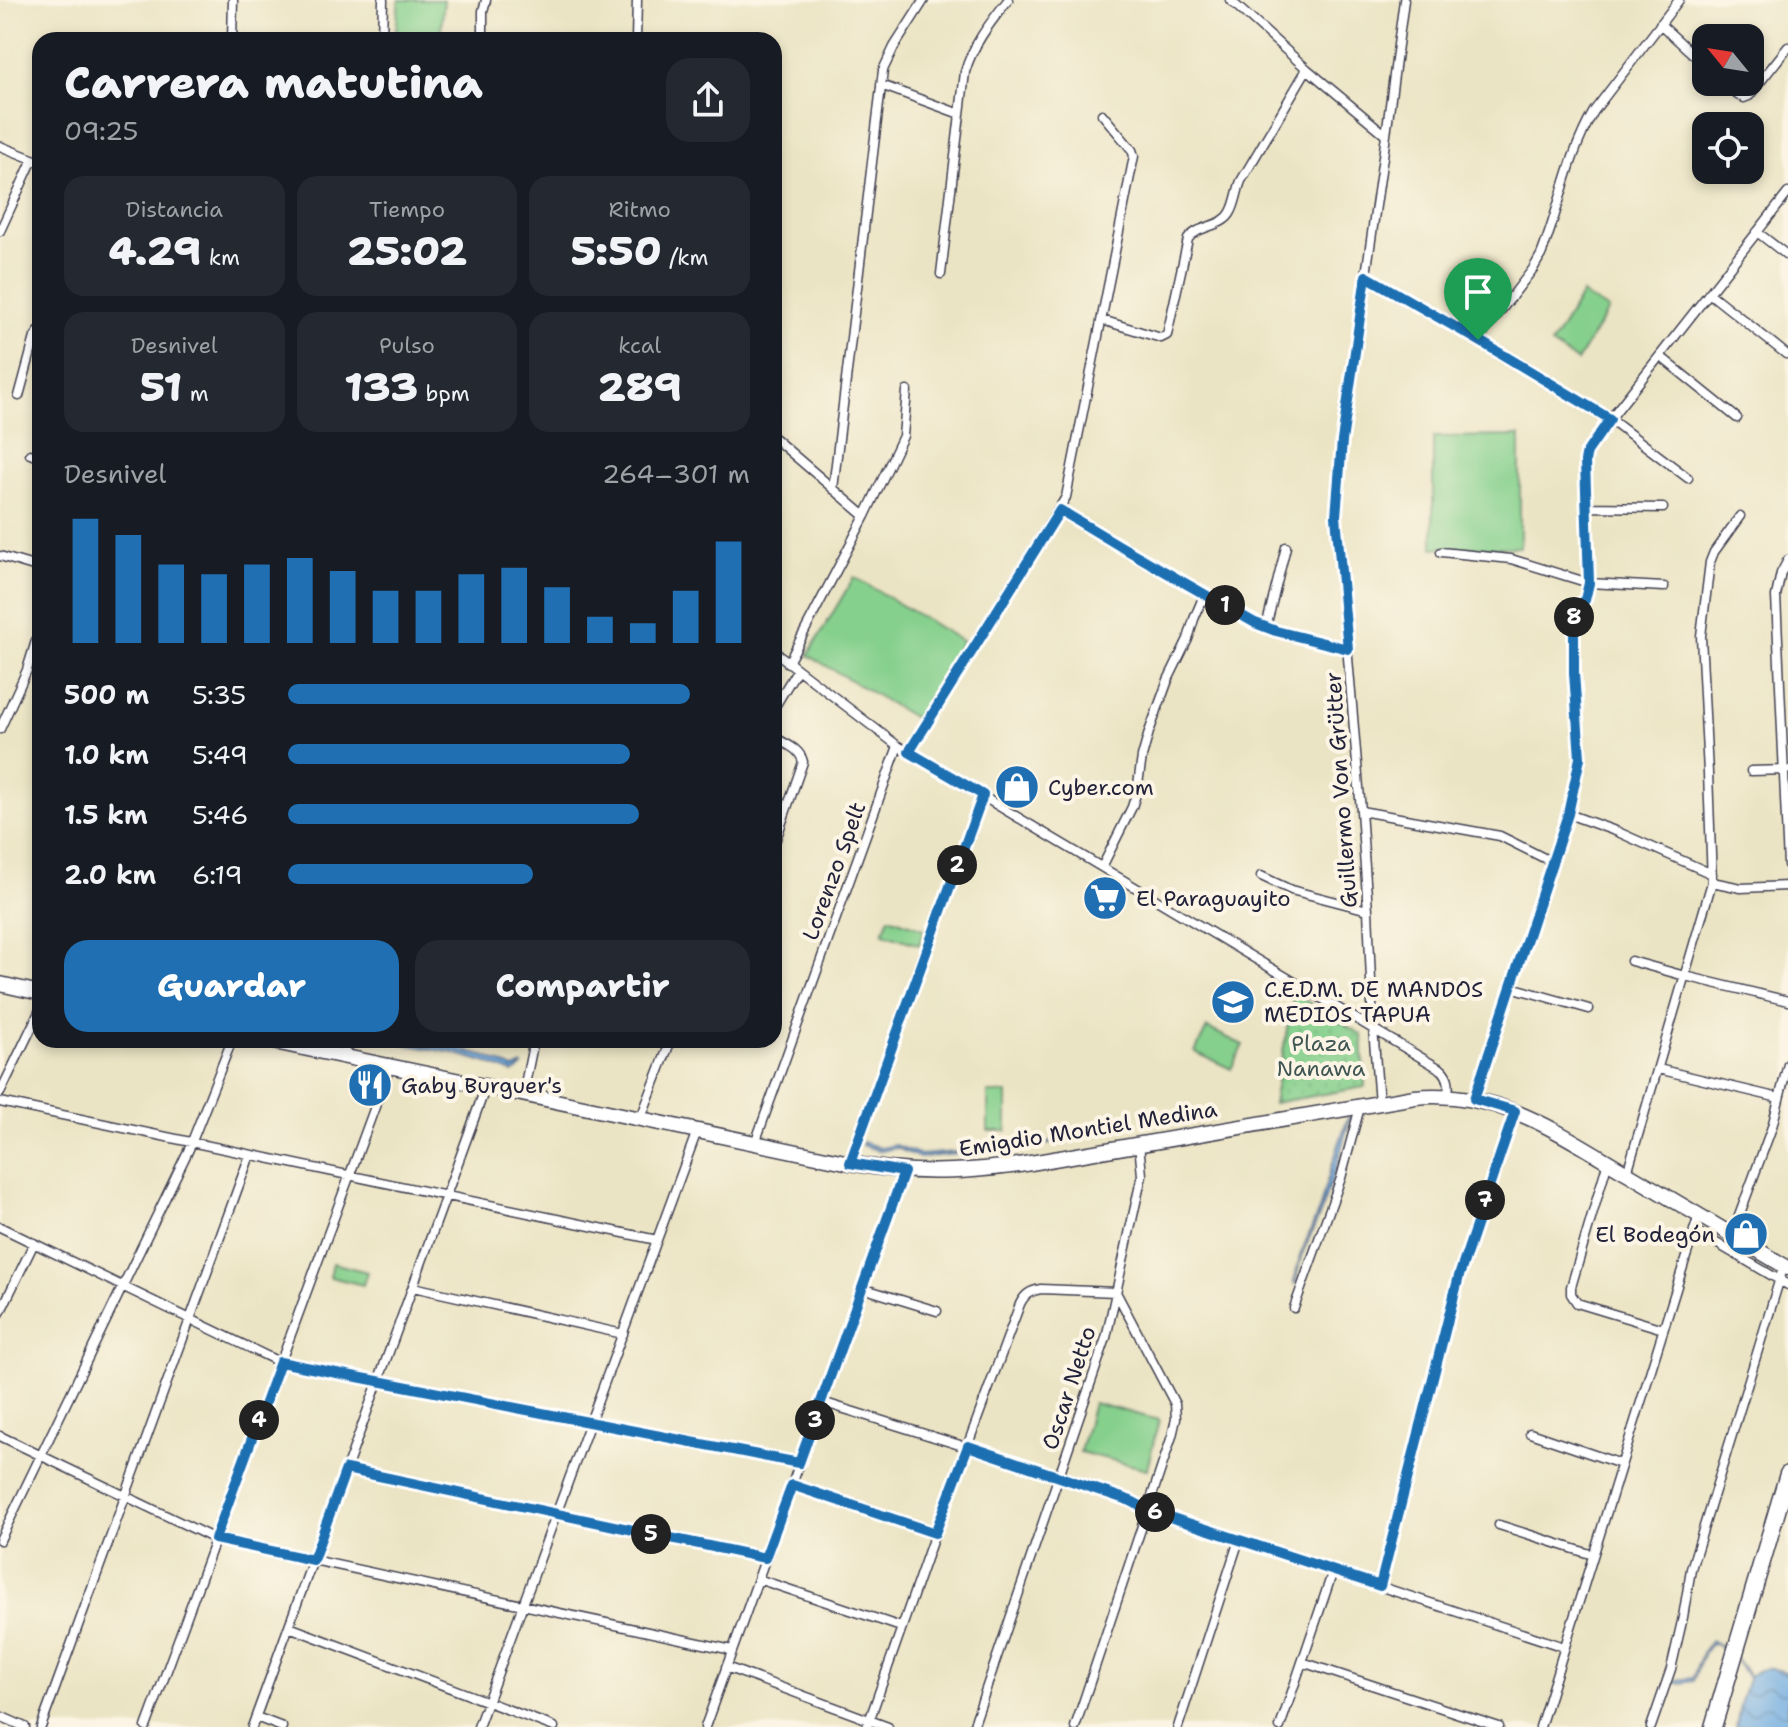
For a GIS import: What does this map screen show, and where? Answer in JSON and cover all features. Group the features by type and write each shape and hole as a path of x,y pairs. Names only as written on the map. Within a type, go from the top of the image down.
{"highway":[{"path":"1713,1727 1788,1474"}],"main road":[{"path":"0,984 32,991"},
{"name":"Emigdio Montiel Medina","path":"304,1048 640,1120 904,1172 973,1171 1425,1096 1474,1099 1537,1121 1732,1235 1784,1271"}],"street":[{"path":"232,32 233,0"},
{"path":"382,32 383,0"},
{"path":"483,32 486,0"},
{"path":"636,32 637,0"},
{"path":"833,489 883,70 924,0"},
{"path":"941,274 965,72 978,40 1008,0"},
{"path":"1230,0 1385,134"},
{"name":"Guillermo Von Grütter","path":"1379,1103 1361,811 1336,516 1342,441 1404,0"},
{"path":"1478,340 1541,255 1584,128 1594,111 1679,0"},
{"path":"1660,24 1692,53"},
{"path":"1764,77 1788,47"},
{"path":"1102,320 1161,338 1167,335 1188,239 1196,230 1225,220 1231,212 1241,181 1307,69"},
{"path":"881,85 960,114"},
{"path":"909,752 1066,497 1134,156 1102,114"},
{"path":"0,146 32,158"},
{"path":"0,231 32,168"},
{"path":"1474,1099 1568,814 1580,758 1574,673 1574,611 1585,600 1589,583 1587,452 1788,193"},
{"path":"1757,232 1788,256"},
{"path":"1366,276 1610,419 1688,478"},
{"path":"1709,293 1786,354"},
{"path":"19,396 32,348"},
{"path":"1660,356 1737,418"},
{"path":"788,663 903,436 907,391"},
{"path":"782,445 865,516"},
{"path":"1587,507 1663,508"},
{"path":"1060,510 1266,627 1348,649"},
{"path":"1627,1173 1712,878 1701,636 1710,562 1740,516"},
{"path":"1266,627 1286,547"},
{"path":"1441,552 1511,559 1589,583 1664,587"},
{"path":"0,556 32,566"},
{"path":"1788,560 1777,587 1783,650 1788,865"},
{"path":"1102,867 1132,807 1149,732 1205,593"},
{"path":"0,729 32,654"},
{"path":"782,658 898,746 1442,1070 1449,1081 1448,1096"},
{"path":"782,695 797,670"},
{"path":"782,742 798,751 803,762 782,822"},
{"name":"Lorenzo Spelt","path":"755,1143 898,746"},
{"path":"1751,771 1786,770"},
{"path":"850,1163 983,795"},
{"path":"1361,811 1500,836 1552,862"},
{"path":"1568,814 1606,827 1712,878 1741,888 1788,886"},
{"path":"1261,876 1291,890 1368,910"},
{"path":"1631,961 1788,1001"},
{"path":"1511,987 1589,1009"},
{"path":"0,1093 32,1027"},
{"path":"0,1540 192,1143 229,1048"},
{"path":"342,1056 345,1048"},
{"path":"523,1094 532,1048"},
{"path":"640,1120 668,1048"},
{"path":"1732,1235 1772,1127 1788,1064"},
{"path":"146,1727 390,1066"},
{"path":"1658,1069 1779,1098"},
{"path":"252,1727 486,1086"},
{"path":"0,1102 657,1240"},
{"path":"1294,1308 1341,1178 1360,1106"},
{"path":"1380,1586 1459,1276 1515,1111"},
{"path":"478,1727 697,1131"},
{"name":"Oscar Netto","path":"973,1727 1106,1338 1142,1175 1139,1144"},
{"path":"41,1727 250,1155"},
{"path":"1608,1161 1571,1294 1577,1303 1663,1329"},
{"path":"705,1727 904,1172"},
{"path":"1540,1727 1699,1215"},
{"path":"0,1227 280,1362 799,1463"},
{"path":"1694,1230 1784,1271 1788,1285"},
{"path":"0,1313 34,1243"},
{"path":"1651,1727 1671,1669 1691,1569 1784,1271"},
{"path":"413,1287 623,1334"},
{"path":"862,1288 937,1311"},
{"path":"868,1724 1024,1295 1041,1289 1116,1292 1175,1404 1174,1428 1075,1727"},
{"path":"822,1402 1059,1476 1148,1510 1564,1647"},
{"path":"1530,1433 1621,1464"},
{"path":"0,1436 215,1539 732,1650"},
{"path":"346,1469 765,1558"},
{"path":"792,1485 935,1533"},
{"path":"1499,1525 1593,1555"},
{"path":"1178,1727 1239,1540"},
{"path":"1280,1727 1333,1571"},
{"path":"758,1579 901,1627"},
{"path":"289,1627 554,1727"},
{"path":"1302,1662 1499,1727"},
{"path":"726,1667 868,1724 888,1727"},
{"path":"0,1716 25,1727"},
{"path":"256,1717 282,1727"}],"green space":[{"path":"399,0 444,0 441,32 396,32"},
{"path":"1582,294 1608,310 1577,361 1551,345"},
{"path":"1520,436 1520,547 1433,548 1433,437"},
{"path":"854,577 962,641 916,719 808,655"},
{"path":"889,917 924,929 919,945 883,933"},
{"name":"Plaza Nanawa","path":"1294,993 1362,1035 1365,1087 1273,1103"},
{"path":"1207,1028 1243,1045 1231,1069 1195,1052"},
{"path":"988,1093 1007,1093 1007,1131 988,1131"},
{"path":"333,1263 367,1272 363,1285 330,1277"},
{"path":"1093,1403 1159,1420 1147,1469 1080,1452"}],"water":[{"path":"425,1048 456,1048 514,1069 523,1065 513,1073 454,1053"},
{"path":"1348,1117 1336,1169 1301,1256 1295,1284 1300,1256 1320,1208"},
{"path":"1056,1141 920,1158 897,1148 880,1151 862,1145 863,1142 881,1148 896,1145 921,1155"},
{"path":"1711,1641 1727,1650 1737,1660 1749,1676 1767,1669 1788,1673 1788,1727 1736,1727 1748,1678 1738,1663 1716,1644 1709,1645 1704,1652 1693,1681 1675,1682 1693,1678 1703,1650"}],"place":[{"name":"Cyber.com","path":"1017,787"},
{"name":"El Paraguayito","path":"1105,898"},
{"name":"C.E.D.M. DE MANDOS MEDIOS TAPUA","path":"1233,1002"},
{"name":"Gaby Burguer's","path":"370,1085"},
{"name":"El Bodegón","path":"1746,1234"}],"route":[{"path":"1366,276 1478,340 1610,419 1587,452 1585,461 1589,583 1585,600 1574,611 1574,673 1580,758 1568,814 1474,1099 1515,1111 1459,1276 1380,1586 1148,1510 1131,1501 968,1446 935,1533 792,1485 765,1558 346,1469 313,1560 215,1539 280,1362 799,1463 904,1172 850,1163 983,795 909,752 1060,510 1255,623 1348,649 1337,536 1337,488 1366,276"}]}
